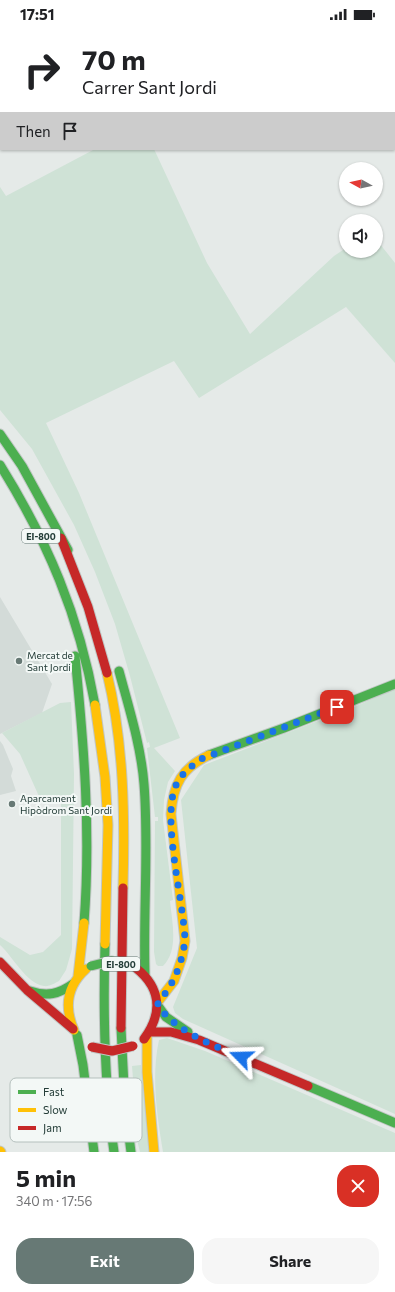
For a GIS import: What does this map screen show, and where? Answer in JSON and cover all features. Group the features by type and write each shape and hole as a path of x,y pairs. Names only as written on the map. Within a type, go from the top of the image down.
{"main road":[{"name":"EI-800","path":"0,434 22,466 61,538 91,616 103,657 112,699 119,741 124,825 121,1033 124,1078"},
{"name":"EI-800","path":"0,465 41,536 69,600 86,655 97,707 106,777 108,826 104,977 106,1078"},
{"path":"61,538 93,593"},
{"path":"69,600 80,704 86,835 82,950 75,980 67,1002 69,1020 75,1032 82,1078"},
{"path":"118,664 137,741 144,783 146,838 146,976"},
{"path":"158,1005 174,981 182,958 185,941 171,814 172,797 177,783 186,770 201,759 219,751 395,684"},
{"path":"146,976 162,976 174,969 182,958"},
{"path":"27,990 37,994 53,995 65,990 91,966 107,961 115,961 131,965 146,976 154,989 158,1005 156,1017 148,1034 147,1072 154,1152"},
{"path":"0,962 27,990 92,1047 103,1051 116,1052 133,1046 148,1034 171,1032 199,1040 395,1123"},
{"path":"158,1005 174,1024 199,1040"},
{"path":"92,1142 94,1152"},
{"name":"EI-800","path":"113,1142 114,1152"},
{"name":"EI-800","path":"130,1142 131,1152"}],"shaded area":[{"name":"Mercat de Sant Jordi","path":"0,597 52,684 42,713 0,734"},
{"path":"0,741 13,769 11,776 16,791 0,795"}],"green space":[{"path":"93,150 154,150 207,263 250,334 339,253 339,258 383,258 383,248 395,263 395,363 346,307 199,398 174,361 46,423 79,493 180,738 154,748 175,771 168,782 164,800 163,820 173,900 170,901 173,944 168,959 163,966 158,966 156,964 154,952 155,821 158,821 158,817 155,817 147,748 150,747 149,742 147,743 115,624 95,572 74,525 32,449 0,410 0,187 6,196"},
{"path":"395,689 395,1114 183,1019 175,1013 173,1007 197,948 181,800 204,765 354,707"},
{"path":"71,702 74,774 72,949 66,970 59,981 44,986 32,980 20,969 0,945 0,937 30,955 43,952 61,935 61,801 42,803 20,754 2,733 60,703"},
{"path":"167,1038 205,1051 395,1133 395,1152 163,1152 157,1110 155,1068 159,1040"},
{"path":"141,1065 149,1152 140,1152 138,1144 138,1142 142,1142 142,1078 133,1078 132,1066"}],"traffic: fast":[{"path":"0,434 22,466 68,550"},
{"path":"0,465 33,522 60,580 80,640 95,705"},
{"path":"75,656 86,789 87,856 84,923"},
{"path":"119,671 131,713 144,784 146,831 145,974"},
{"path":"209,755 284,728 395,684"},
{"path":"105,944 104,996 106,1078"},
{"path":"91,966 111,961 131,965"},
{"path":"30,991 42,994 53,994 73,984"},
{"path":"158,1006 166,1017 188,1032"},
{"path":"121,1028 124,1078"},
{"path":"77,1035 85,1078"},
{"path":"308,1086 395,1123"},
{"path":"93,1142 94,1152"},
{"path":"113,1142 114,1152"},
{"path":"130,1142 131,1152"}],"traffic: slow":[{"path":"107,673 113,699 120,753 124,834 123,888"},
{"path":"95,705 105,777 108,825 105,944"},
{"path":"157,1003 174,981 182,958 185,941 171,814 172,803 177,786 186,771 192,765 209,755"},
{"path":"78,976 84,923"},
{"path":"74,1030 69,1013 69,997 75,982 86,969"},
{"path":"147,1035 147,1072 154,1152"}],"traffic: jam":[{"path":"61,538 88,607 107,673"},
{"path":"121,1028 123,888"},
{"path":"0,962 27,990 73,1029"},
{"path":"136,968 144,976 155,992 156,1010 154,1020 144,1039"},
{"path":"149,1032 171,1032 199,1040 308,1086"},
{"path":"92,1047 112,1051 133,1046"}],"place":[{"name":"Mercat de Sant Jordi","path":"19,661"},
{"name":"Aparcament Hipòdrom Sant Jordi","path":"12,804"}],"route":[{"path":"241,1057 199,1040 174,1024 166,1017 158,1006 158,1003 174,981 182,958 185,941 172,834 172,797 177,783 186,770 201,759 337,707"}]}
